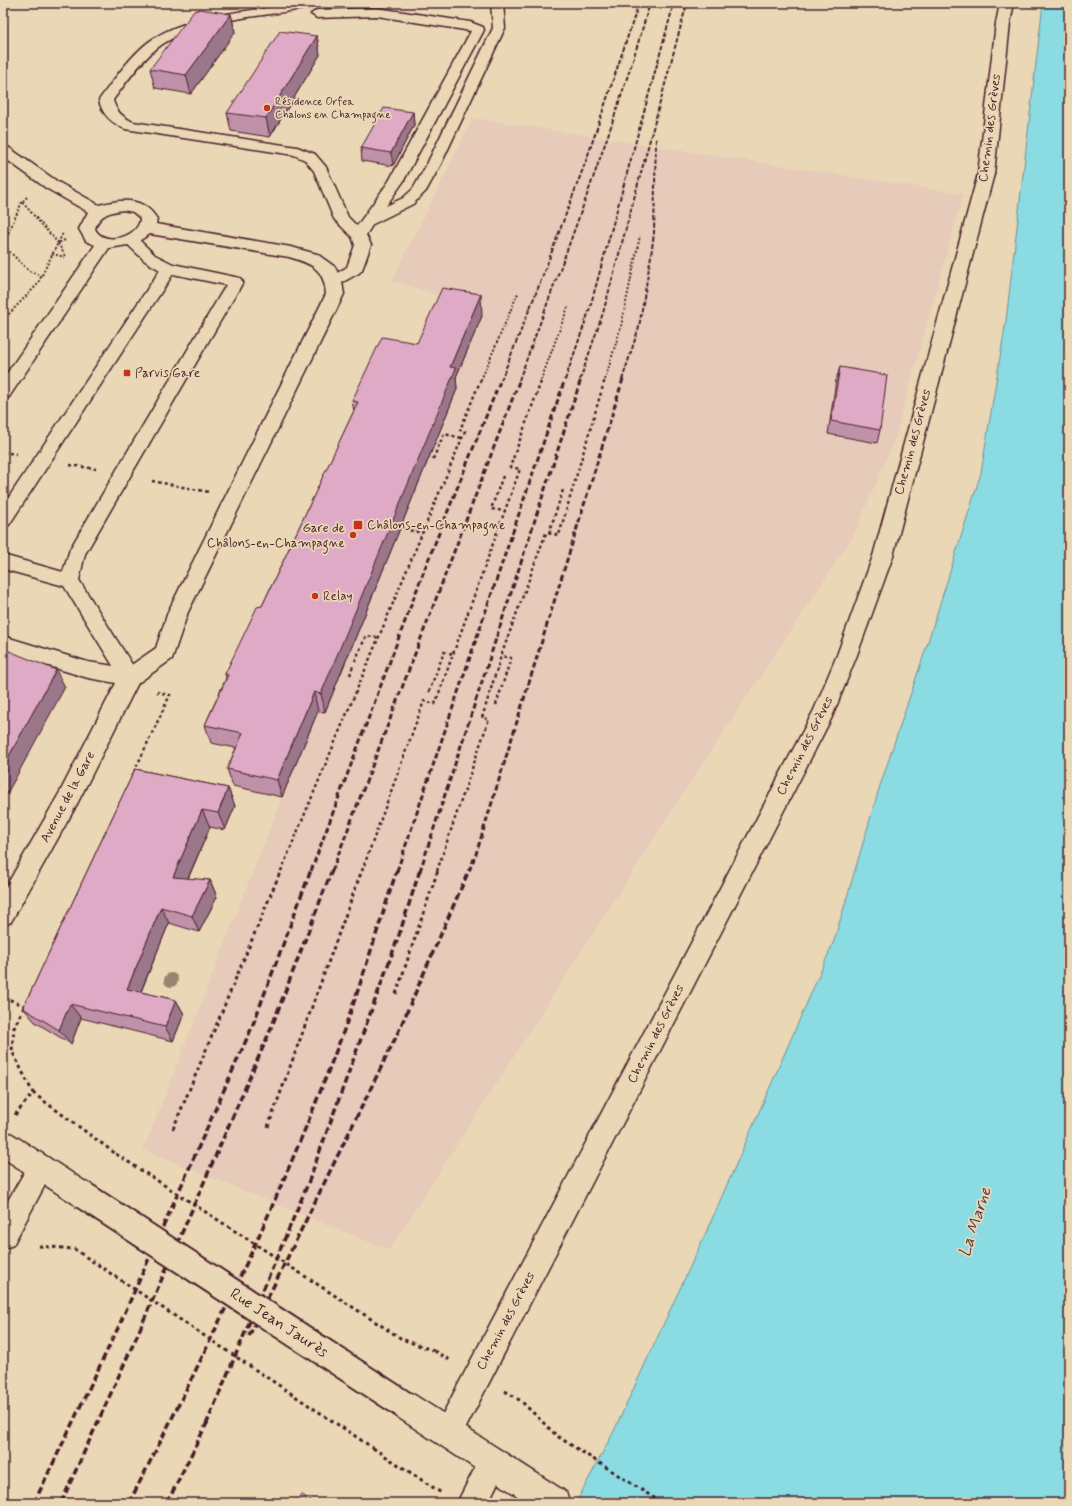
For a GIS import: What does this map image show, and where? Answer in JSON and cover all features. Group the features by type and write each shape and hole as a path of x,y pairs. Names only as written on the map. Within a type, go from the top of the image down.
{"street":[{"name":"Chemin des Grèves","path":"448,1433 824,710 847,655 883,556 986,174 1003,23 1007,3"},
{"path":"3,150 52,184 98,211"},
{"path":"123,204 135,206 145,212 149,219 147,228 131,240 119,242 105,242 92,237 87,229 89,220 98,211 110,206 123,204"},
{"path":"3,644 88,670 130,677 165,653 178,612 236,497 290,382 327,313 335,294 334,282 329,271 320,263 311,258 291,252 147,228"},
{"path":"3,393 105,242"},
{"name":"Avenue de la Gare","path":"3,914 68,799 130,677"},
{"name":"Rue Jean Jaurès","path":"3,1143 545,1497"},
{"path":"3,1235 41,1168"},
{"path":"461,1501 493,1462"}],"lane":[{"path":"370,221 408,201 419,191 434,164 499,28 500,20 497,3"},
{"path":"334,282 354,270 363,245 358,235 341,219 321,170 310,157 297,151 130,126 117,121 107,107 106,100 142,55 158,42 181,30 206,23 249,16 314,9 377,12 470,26 478,30 396,182 370,221 358,235"},
{"path":"70,582 76,554 235,282 169,268 150,258 131,240"},
{"path":"3,520 169,268"},
{"path":"3,562 70,582 130,677"}],"path":[{"path":"27,196 22,202 3,245 29,271 42,276"},
{"path":"22,202 58,243"},
{"path":"3,320 37,285 65,229"},
{"path":"549,533 560,535 621,326 640,236"},
{"path":"173,1130 465,431 460,430 518,293"},
{"path":"268,1127 424,701 435,704 520,469 510,467 568,307"},
{"path":"433,459 444,434 462,438"},
{"path":"3,452 17,454"},
{"path":"70,464 97,470"},
{"path":"503,476 491,508 505,511"},
{"path":"152,481 212,493"},
{"path":"396,994 489,719 482,718 501,656 546,533 549,533 563,490"},
{"path":"395,527 422,533"},
{"path":"355,661 366,636 379,638"},
{"path":"429,692 444,652 453,654"},
{"path":"496,705 511,658 501,656"},
{"path":"350,675 353,666"},
{"path":"3,997 25,1006"},
{"path":"13,1117 33,1093 116,1154 402,1338 434,1351"},
{"path":"39,1246 74,1249 373,1448 461,1501"},
{"path":"557,1436 662,1503"}],"shaded area":[{"path":"473,118 963,194 894,441 852,538 679,799 389,1250 142,1149 149,1137 282,798 233,786 419,364 446,297 392,281"}],"water":[{"name":"La Marne","path":"1043,3 1069,3 1069,1503 576,1503 614,1431 709,1226 834,941 879,789 927,645 981,473 1006,321"}],"building":[{"path":"200,9 231,14 186,75 150,69 194,11"},
{"path":"280,31 317,36 266,118 227,113"},
{"path":"384,108 413,112 391,153 361,148"},
{"name":"Gare de Châlons-en-Champagne","path":"442,288 481,294 450,367 456,368 321,694 314,692 277,780 227,769 243,733 205,725 228,675 225,674 257,607 262,606 358,402 352,401 382,337 417,343"},
{"path":"840,367 887,375 880,430 831,421"},
{"path":"9,651 56,670 3,767 3,661"},
{"path":"135,769 228,788 218,813 202,810 173,877 210,880 192,916 161,907 127,989 176,1000 165,1027 70,1004 59,1030 23,1008"},
{"path":"301,1494 314,1503 296,1503"}],"railway":[{"path":"501,380 540,283 587,158 639,3"},
{"path":"519,380 604,146 636,51 650,3"},
{"path":"565,380 589,311 674,3"},
{"path":"580,380 603,313 687,3"},
{"path":"622,380 639,327 651,256 654,233 656,137"},
{"path":"311,871 425,568 501,379"},
{"path":"332,871 520,379"},
{"path":"397,871 565,379"},
{"path":"420,871 581,379"},
{"path":"469,871 476,854 623,379"},
{"path":"34,1503 118,1328 252,1027 311,870"},
{"path":"61,1503 136,1338 270,1031 332,870"},
{"path":"129,1503 185,1392 265,1223 313,1109 344,1029 397,870"},
{"path":"206,1425 307,1186 399,935 420,870"},
{"path":"249,1336 396,1037 469,870"},
{"path":"206,1425 208,1421"},
{"path":"167,1503 206,1425"}],"place":[{"name":"Résidence Orfea Chalons en Champagne","path":"267,108"},
{"name":"Parvis Gare","path":"127,373"},
{"name":"Châlons-en-Champagne","path":"358,525"},
{"name":"Gare de Châlons-en-Champagne","path":"353,535"},
{"name":"Relay","path":"315,596"}]}
